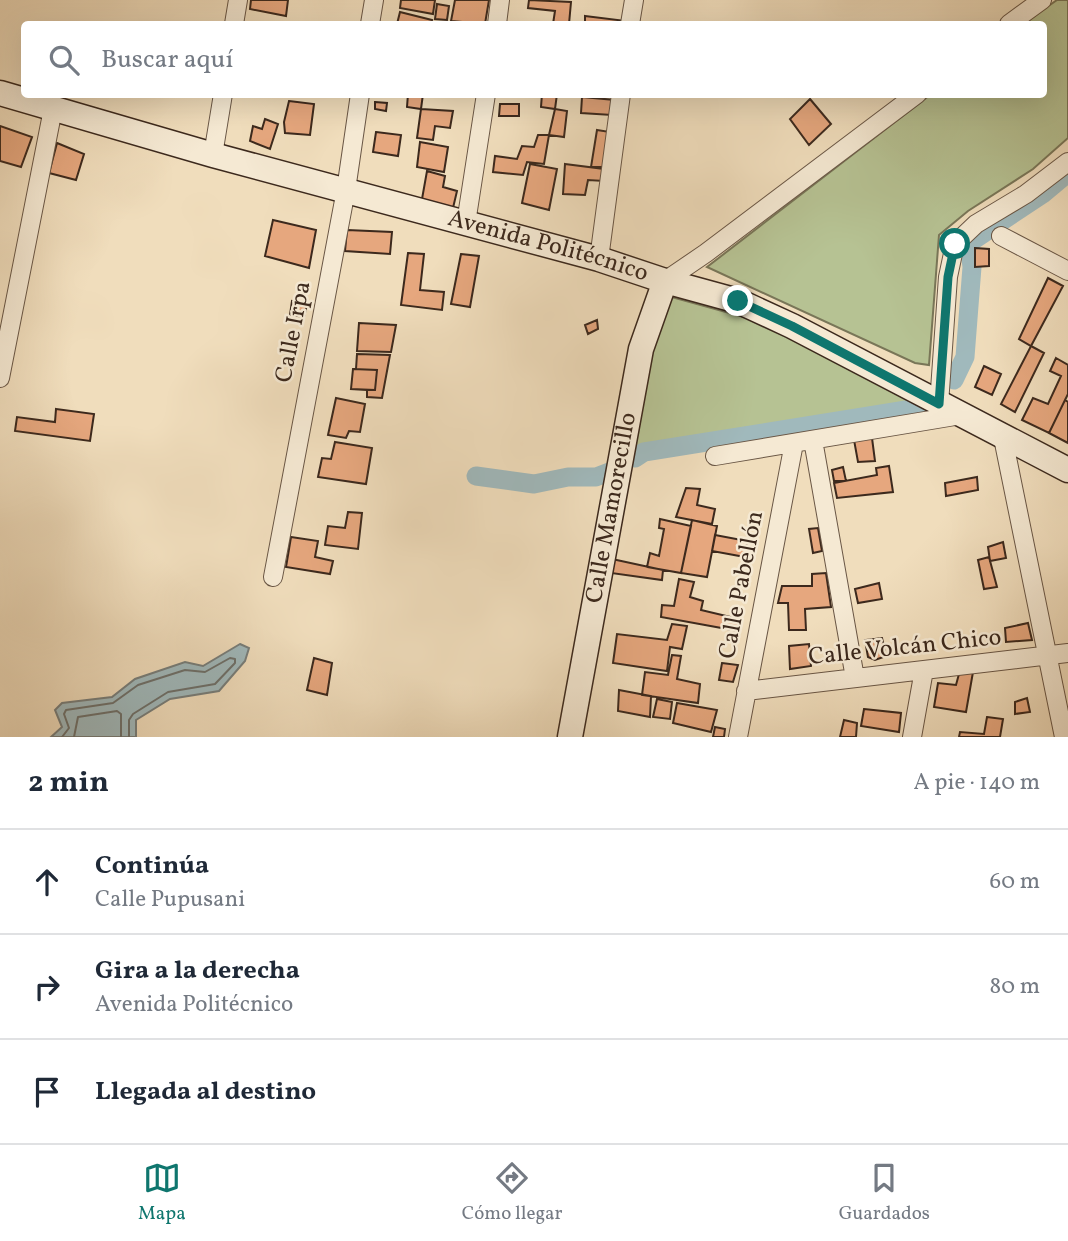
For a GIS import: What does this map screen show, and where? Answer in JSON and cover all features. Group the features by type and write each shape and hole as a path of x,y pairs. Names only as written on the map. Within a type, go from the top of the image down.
{"main road":[{"name":"Avenida Politécnico","path":"0,93 213,155 599,259 738,301 792,326 1068,470"},
{"name":"Calle Mamorecillo","path":"570,737 641,349 665,281"}],"street":[{"path":"234,21 238,0"},
{"path":"370,21 374,0"},
{"path":"497,21 500,0"},
{"path":"630,21 634,0"},
{"path":"1013,21 1042,0"},
{"path":"213,155 222,98"},
{"name":"Calle Irpa","path":"273,577 346,190 359,98"},
{"path":"466,223 485,98"},
{"path":"599,259 620,98"},
{"path":"665,281 912,98"},
{"path":"0,378 53,109"},
{"path":"715,456 813,440 950,409 948,277 955,244 976,224 1026,194 1068,162"},
{"path":"1001,236 1068,271"},
{"path":"1003,438 1064,737"},
{"path":"813,440 855,678"},
{"name":"Calle Pabellón","path":"738,737 794,443"},
{"name":"Calle Volcán Chico","path":"746,691 1068,653"},
{"path":"912,737 925,670"}],"green space":[{"path":"1057,0 1068,0 1068,138 1033,169 968,211 939,235 929,365 915,363 707,267 926,98 1047,98 1047,21 1027,21"},
{"path":"668,296 755,320 923,406 777,429 632,447 658,317"}],"water":[{"path":"240,644 249,648 245,661 219,691 170,699 136,720 136,737 51,737 62,727 55,710 62,703 112,697 135,679 185,662 203,666"}],"building":[{"path":"251,0 288,0 286,16 250,9"},
{"path":"401,0 435,0 433,14 400,8"},
{"path":"455,0 489,0 486,21 451,21"},
{"path":"529,0 571,2 569,21 553,21 555,11 528,8"},
{"path":"437,4 449,6 447,20 435,19"},
{"path":"400,12 432,20 432,21 398,21"},
{"path":"585,16 626,21 585,21"},
{"path":"408,98 422,98 421,109 407,107"},
{"path":"542,98 556,98 555,109 541,107"},
{"path":"582,98 615,100 612,115 581,113"},
{"path":"810,99 831,124 809,145 790,119"},
{"path":"289,101 314,104 310,135 285,133 284,122"},
{"path":"375,102 387,103 386,111 375,109"},
{"path":"500,104 519,104 519,116 499,116"},
{"path":"421,109 453,111 450,128 435,126 433,140 417,138"},
{"path":"555,109 567,111 564,137 549,135"},
{"path":"265,119 278,124 270,149 250,141 253,126 262,129"},
{"path":"0,126 32,137 21,167 0,161"},
{"path":"597,130 610,132 606,167 591,167"},
{"path":"376,132 401,135 398,156 373,152"},
{"path":"538,135 549,135 544,164 527,162 523,175 493,172 495,156 517,159 522,146 534,147"},
{"path":"420,142 448,147 444,172 417,167"},
{"path":"57,143 84,154 76,180 49,173"},
{"path":"530,164 557,169 549,210 522,203"},
{"path":"565,164 604,169 604,181 588,180 585,195 563,194"},
{"path":"427,171 445,176 443,187 457,191 453,208 422,199"},
{"path":"273,220 316,230 309,268 265,256"},
{"path":"347,230 392,232 390,254 345,251"},
{"path":"975,248 989,249 989,266 975,267"},
{"path":"408,253 424,254 420,290 444,292 442,310 401,305"},
{"path":"461,254 479,256 470,307 451,304"},
{"path":"1048,278 1063,286 1031,346 1019,339"},
{"path":"292,301 307,305 304,317 290,315"},
{"path":"597,320 598,329 588,334 585,325"},
{"path":"359,323 396,325 391,352 357,351"},
{"path":"1031,346 1044,353 1015,412 1001,404"},
{"path":"357,354 390,355 382,398 367,397 367,390 351,389"},
{"path":"1056,358 1068,365 1068,394 1049,433 1022,420 1033,398 1048,404 1061,376 1050,371"},
{"path":"984,366 1001,374 992,395 975,387"},
{"path":"353,369 377,370 375,390 351,389"},
{"path":"336,398 365,404 360,432 349,431 346,438 328,435"},
{"path":"1065,400 1068,402 1068,443 1049,433"},
{"path":"56,409 94,414 90,441 15,431 17,417 55,422"},
{"path":"872,438 875,461 858,462 854,440"},
{"path":"335,442 372,448 366,484 318,477 322,458 331,459"},
{"path":"889,466 893,492 837,498 834,483 877,475 876,468"},
{"path":"843,467 846,481 834,481 832,470"},
{"path":"977,477 978,490 946,496 945,483"},
{"path":"686,488 700,489 697,505 715,509 712,524 676,517"},
{"path":"348,512 362,513 358,549 325,545 328,526 345,528"},
{"path":"660,519 691,526 681,573 647,567 650,553 659,556 664,529 659,528"},
{"path":"692,520 717,526 707,577 681,573"},
{"path":"818,528 822,551 813,553 809,529"},
{"path":"715,535 747,541 745,557 712,551"},
{"path":"291,537 318,541 315,557 333,561 330,574 286,567"},
{"path":"1003,542 1006,558 990,561 988,547"},
{"path":"989,557 997,587 984,589 978,560"},
{"path":"612,559 663,570 662,580 611,573"},
{"path":"826,573 831,607 805,609 806,630 789,630 788,603 778,603 782,586 812,586 812,574"},
{"path":"679,579 694,582 690,597 703,601 701,610 739,619 738,631 661,617 662,605 674,606"},
{"path":"879,583 882,599 858,603 855,589"},
{"path":"1028,623 1032,640 1006,642 1005,628"},
{"path":"672,624 687,626 682,649 670,647 667,671 613,663 617,634 667,640"},
{"path":"882,638 886,656 875,660 868,657 865,640"},
{"path":"809,644 811,666 790,669 789,646"},
{"path":"672,655 681,656 677,679 700,684 698,703 642,695 645,672 668,675"},
{"path":"314,658 332,663 327,695 307,690"},
{"path":"722,663 738,665 733,682 719,680"},
{"path":"973,672 966,712 934,707 938,683 956,685 959,674"},
{"path":"619,690 651,696 650,717 618,711"},
{"path":"1027,698 1030,712 1015,714 1015,702"},
{"path":"657,699 672,702 670,719 653,717"},
{"path":"677,703 717,710 711,732 673,723"},
{"path":"864,709 901,713 899,732 861,726"},
{"path":"987,717 1003,719 1000,737 959,737 960,732 984,734"},
{"path":"844,720 857,723 856,737 840,737"},
{"path":"715,727 725,729 724,737 713,737"}],"waterway":[{"path":"954,380 965,357 972,267 969,243 1044,193 1068,173"},
{"path":"635,458 644,452 925,407"},
{"path":"476,476 534,484 568,477 596,477 609,472"}],"route":[{"path":"738,301 792,326 939,404 948,277 955,244"}]}
